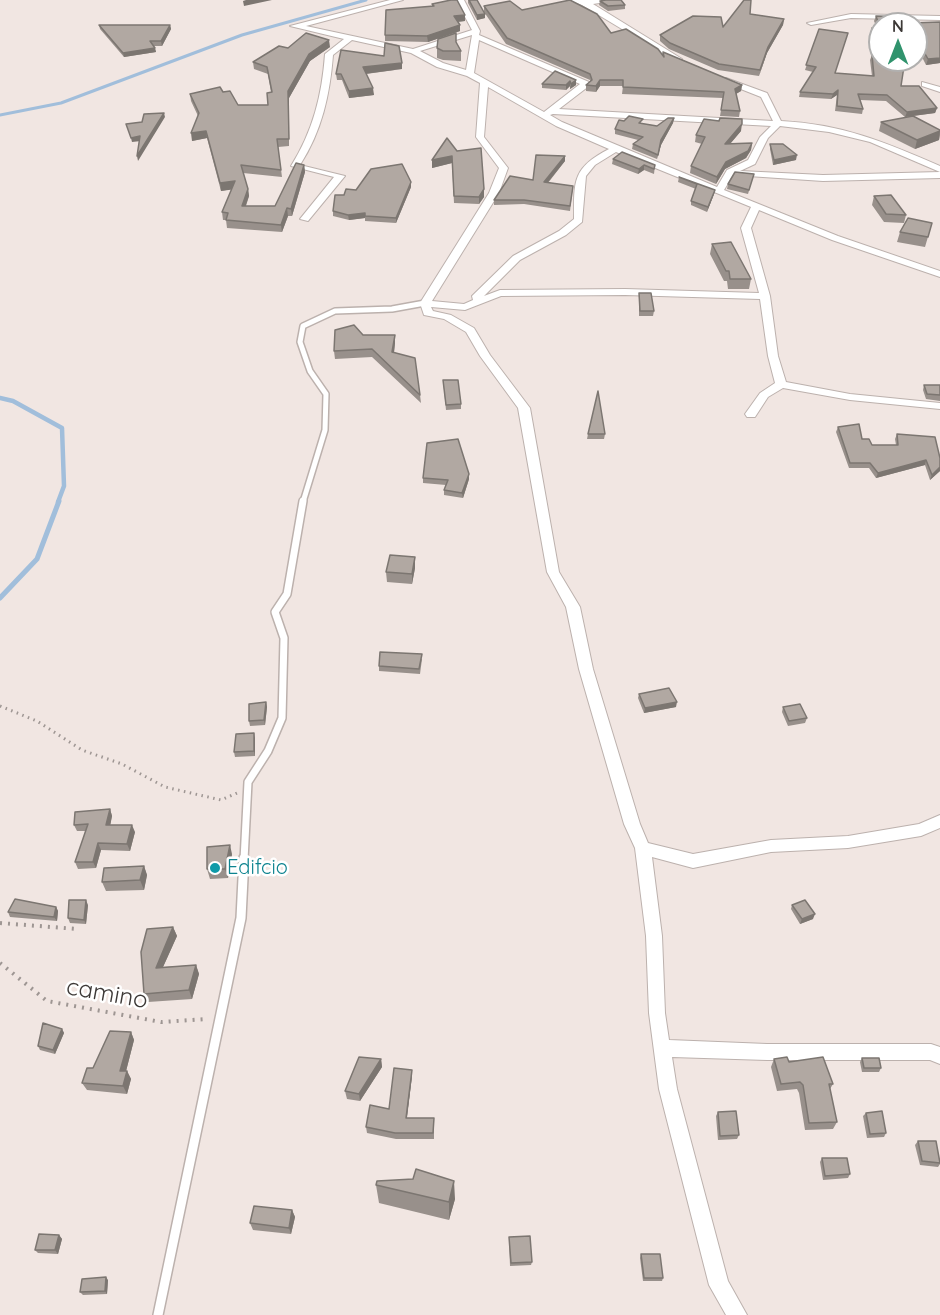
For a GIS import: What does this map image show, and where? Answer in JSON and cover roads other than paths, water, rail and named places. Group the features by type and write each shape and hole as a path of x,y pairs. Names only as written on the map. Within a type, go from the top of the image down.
{"street":[{"path":"399,0 294,26 414,51 440,65 470,74 616,149 720,189 835,238 940,274"},
{"path":"460,0 476,34 470,74"},
{"path":"573,0 585,3 665,54 684,62"},
{"path":"585,3 615,0"},
{"path":"811,23 851,16 940,18"},
{"path":"414,51 476,34 586,84 548,113"},
{"path":"304,219 340,176 295,166 309,147 327,88 329,54 350,38"},
{"path":"713,74 764,95 778,123"},
{"path":"484,82 480,137 504,168 494,193 425,303 428,313 447,317 470,330 485,356 524,408 553,572 573,607 586,669 632,824 643,848 654,936 657,1013 668,1089 719,1285 737,1315"},
{"path":"925,84 940,90"},
{"path":"548,113 778,123 829,129 873,140 940,169"},
{"path":"720,189 730,172 752,162 764,137 778,123"},
{"path":"465,308 493,283 507,265 526,252 565,234 579,220 579,177 588,163 616,149"},
{"path":"730,172 823,178 940,175"},
{"path":"757,205 746,228 765,296 773,356 781,384"},
{"path":"425,303 465,308 500,293 625,292 765,296"},
{"path":"751,414 764,395 781,384 849,397 940,406"},
{"path":"643,848 693,861 771,846 848,842 921,830 940,820"},
{"path":"662,1048 766,1052 931,1052 940,1056"}],"lane":[{"path":"158,1315 203,1097 222,1019 241,918 248,782 268,751 282,718 284,638 275,612 287,594 301,508 325,430 326,394 310,371 300,342 303,326 335,311 392,309 425,303"}],"waterway":[{"path":"0,115 61,103 242,35 366,0"},
{"path":"0,398 13,401 62,428 64,486 58,502"},
{"path":"0,598 37,559 59,501"}],"place":[{"name":"Edifcio","path":"215,868"}]}
